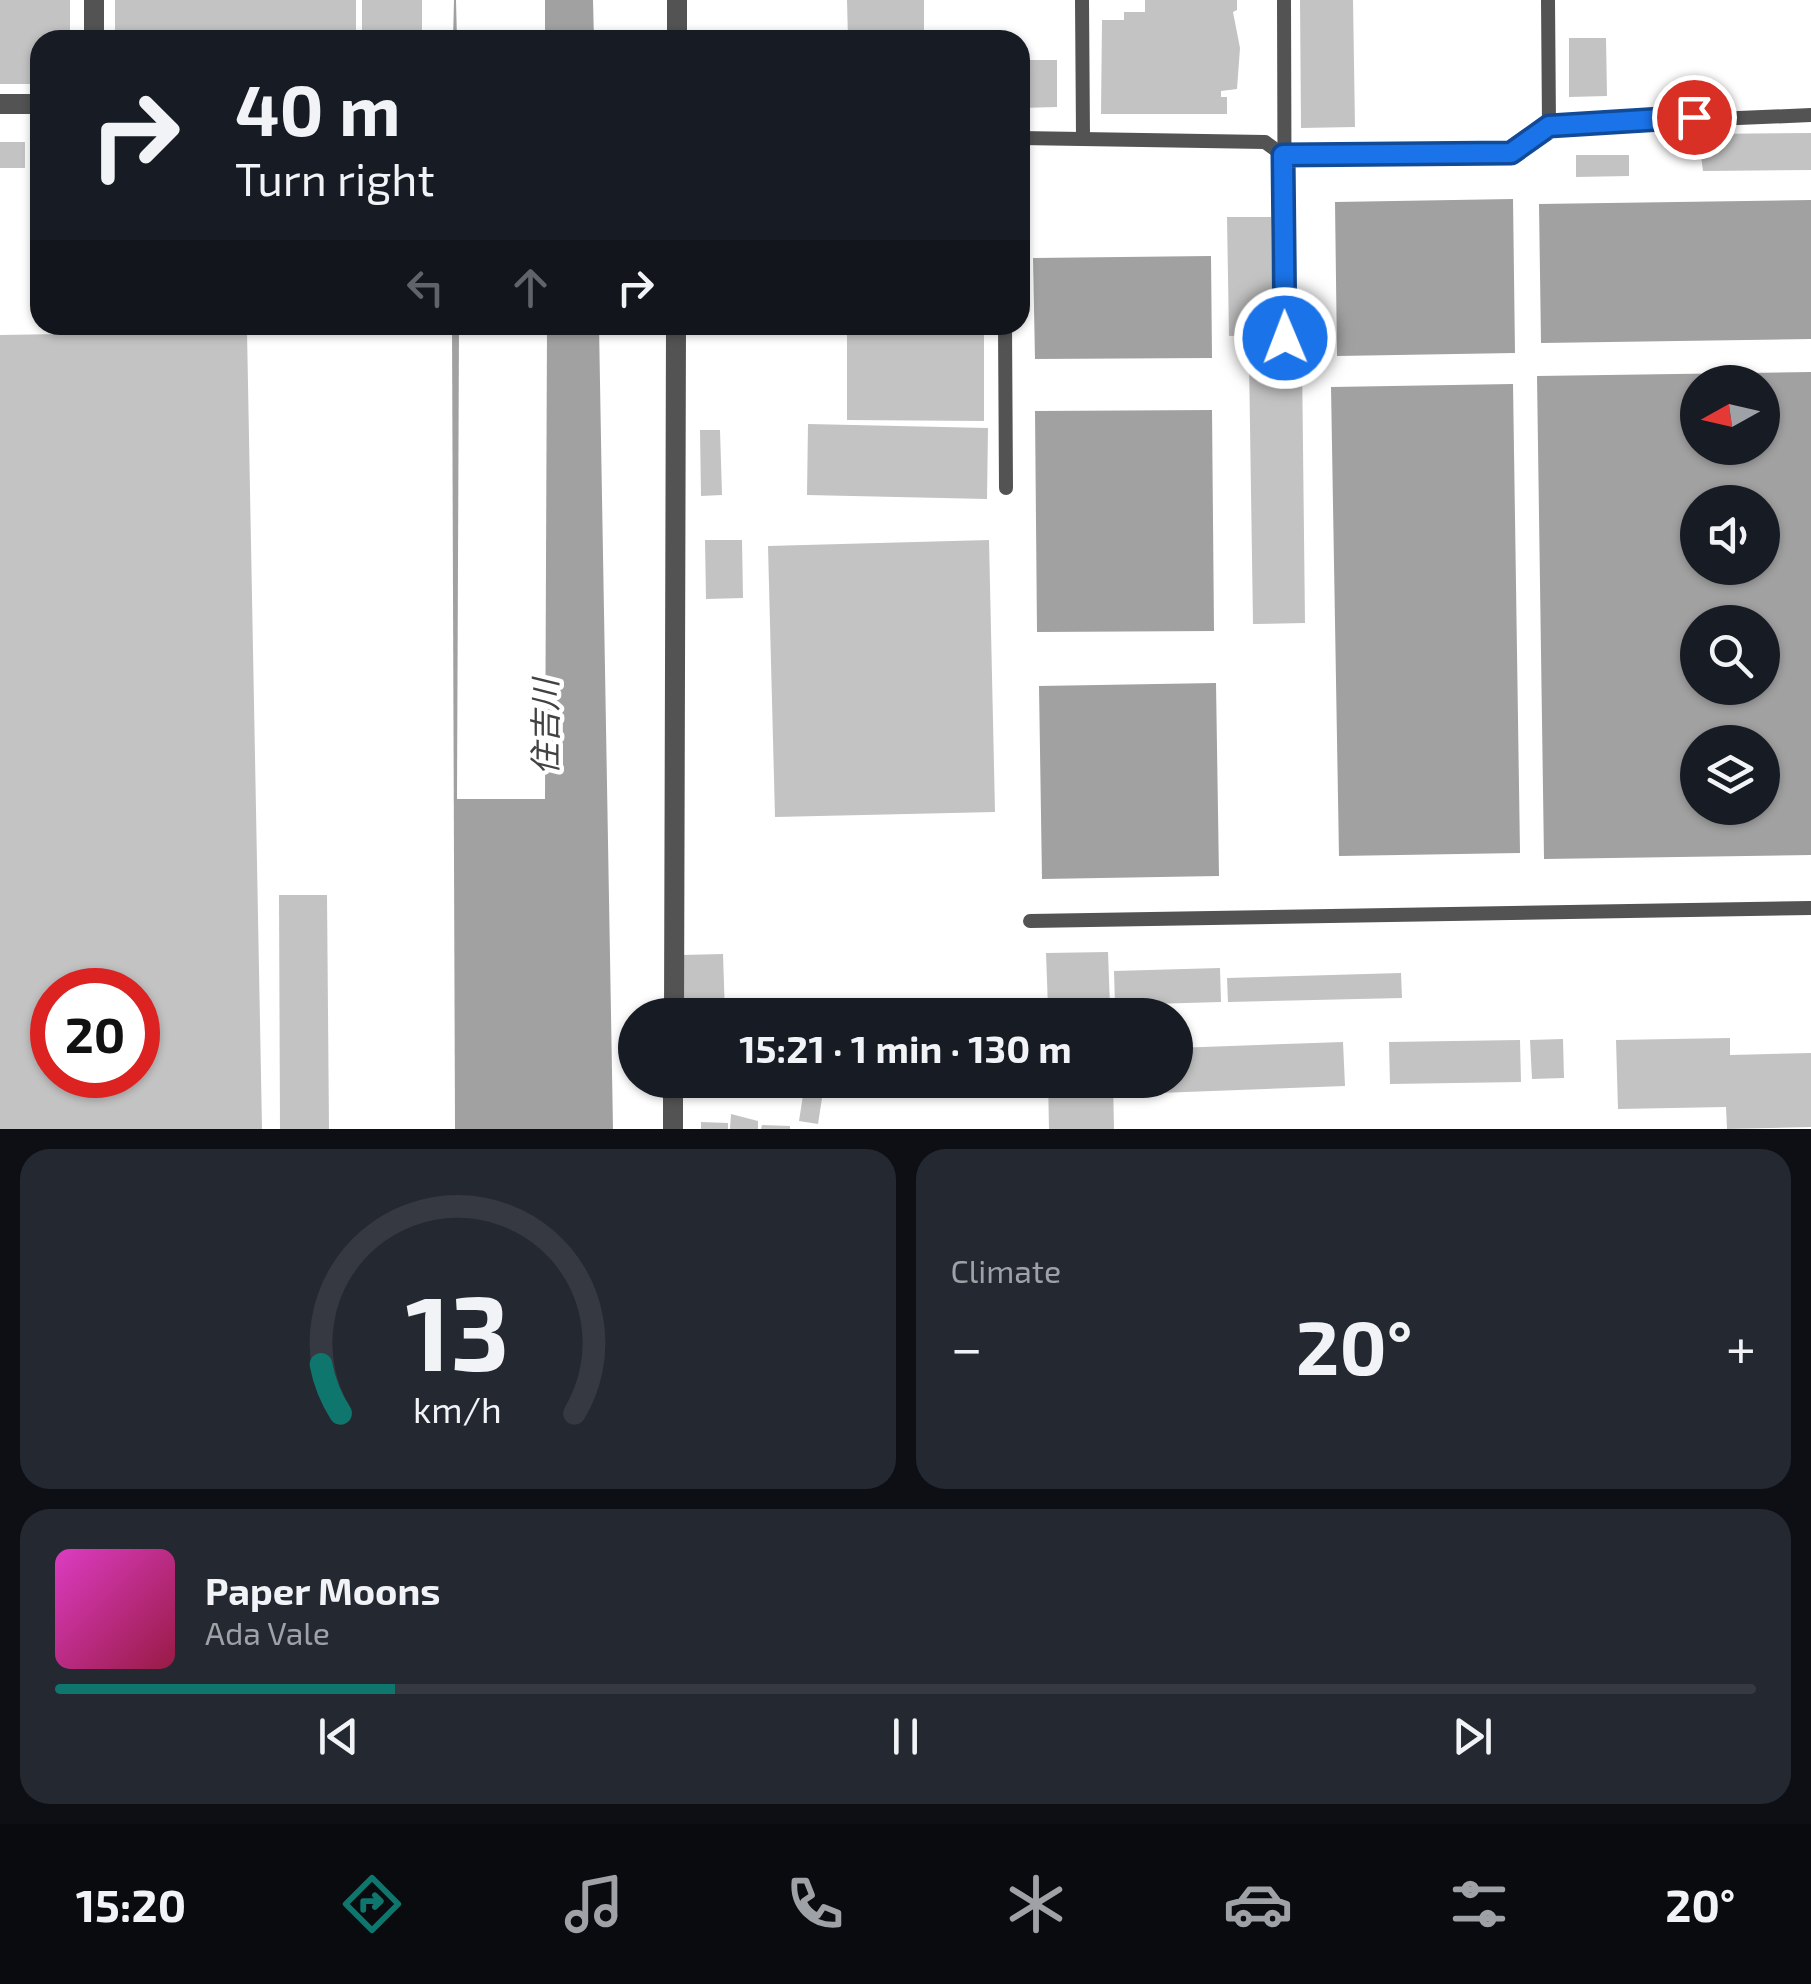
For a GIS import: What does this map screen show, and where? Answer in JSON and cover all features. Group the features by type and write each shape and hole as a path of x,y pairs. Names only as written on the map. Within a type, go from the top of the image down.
{"street":[{"path":"94,0 94,30"},
{"path":"677,0 677,30"},
{"path":"0,104 30,104"},
{"path":"674,998 676,335"},
{"path":"673,1098 673,1129"}],"lane":[{"path":"1082,0 1083,136"},
{"path":"1284,0 1285,338"},
{"path":"1548,0 1549,126"},
{"path":"1030,138 1265,142 1283,155 1511,153 1549,126 1811,115"},
{"path":"1005,335 1006,488"},
{"path":"1030,920 1811,908"}],"water":[{"path":"454,0 593,0 594,30 453,30"},
{"path":"1513,199 1515,353 1337,356 1335,202"},
{"path":"1811,200 1811,339 1541,343 1539,204"},
{"path":"1211,256 1212,358 1035,359 1033,258"},
{"name":"住吉川","path":"452,335 599,335 613,1129 455,1129"},
{"path":"1780,372 1811,372 1811,855 1544,859 1537,376 1680,374 1680,465 1780,465"},
{"path":"1513,384 1520,853 1339,856 1331,387"},
{"path":"1212,410 1214,631 1037,632 1035,411"},
{"path":"1216,683 1219,876 1042,879 1039,686"}],"pier":[{"path":"456,0 545,0 545,30 457,30"},
{"path":"459,335 547,335 545,799 457,799"}],"building":[{"path":"0,0 70,0 70,30 30,30 30,84 0,84"},
{"path":"115,0 356,0 356,30 115,30"},
{"path":"362,0 422,0 422,30 362,30"},
{"path":"847,0 924,0 924,30 848,30"},
{"path":"1145,0 1237,0 1237,10 1233,12 1240,48 1237,89 1221,91 1221,97 1227,97 1227,114 1101,114 1102,20 1124,20 1124,12 1145,12"},
{"path":"1300,0 1353,0 1355,127 1301,128"},
{"path":"1569,38 1606,38 1607,96 1569,97"},
{"path":"1030,60 1057,60 1057,107 1030,108"},
{"path":"1811,133 1811,170 1703,171 1698,134"},
{"path":"0,142 25,142 25,168 0,168"},
{"path":"1576,155 1629,155 1629,176 1576,177"},
{"path":"1227,217 1271,217 1273,335 1229,336"},
{"path":"0,335 247,335 262,1129 0,1129"},
{"path":"847,335 984,335 984,421 847,420"},
{"path":"1249,359 1302,359 1305,623 1253,624"},
{"path":"808,424 988,428 987,499 807,495"},
{"path":"700,430 720,430 722,495 701,496"},
{"path":"705,540 742,540 743,598 706,599"},
{"path":"989,540 995,812 775,817 768,546"},
{"path":"279,895 327,895 329,1129 280,1129"},
{"path":"1108,952 1110,998 1048,998 1046,953"},
{"path":"723,954 724,998 682,998 681,955"},
{"path":"1220,968 1221,1002 1115,998 1114,971"},
{"path":"1401,973 1402,998 1228,1002 1227,978"},
{"path":"1730,1038 1730,1055 1811,1053 1811,1127 1727,1129 1726,1107 1618,1109 1616,1040"},
{"path":"1563,1039 1564,1078 1532,1079 1530,1040"},
{"path":"1520,1040 1521,1082 1390,1084 1389,1042"},
{"path":"1343,1042 1345,1086 1193,1092 1193,1047"},
{"path":"803,1098 822,1098 818,1124 799,1121"},
{"path":"1048,1098 1113,1098 1114,1129 1049,1129"},
{"path":"731,1114 758,1121 758,1129 730,1129"},
{"path":"701,1122 728,1123 728,1129 701,1129"},
{"path":"762,1125 790,1126 790,1129 761,1129"}],"route":[{"path":"1285,338 1283,155 1511,153 1549,126 1694,117"}]}
